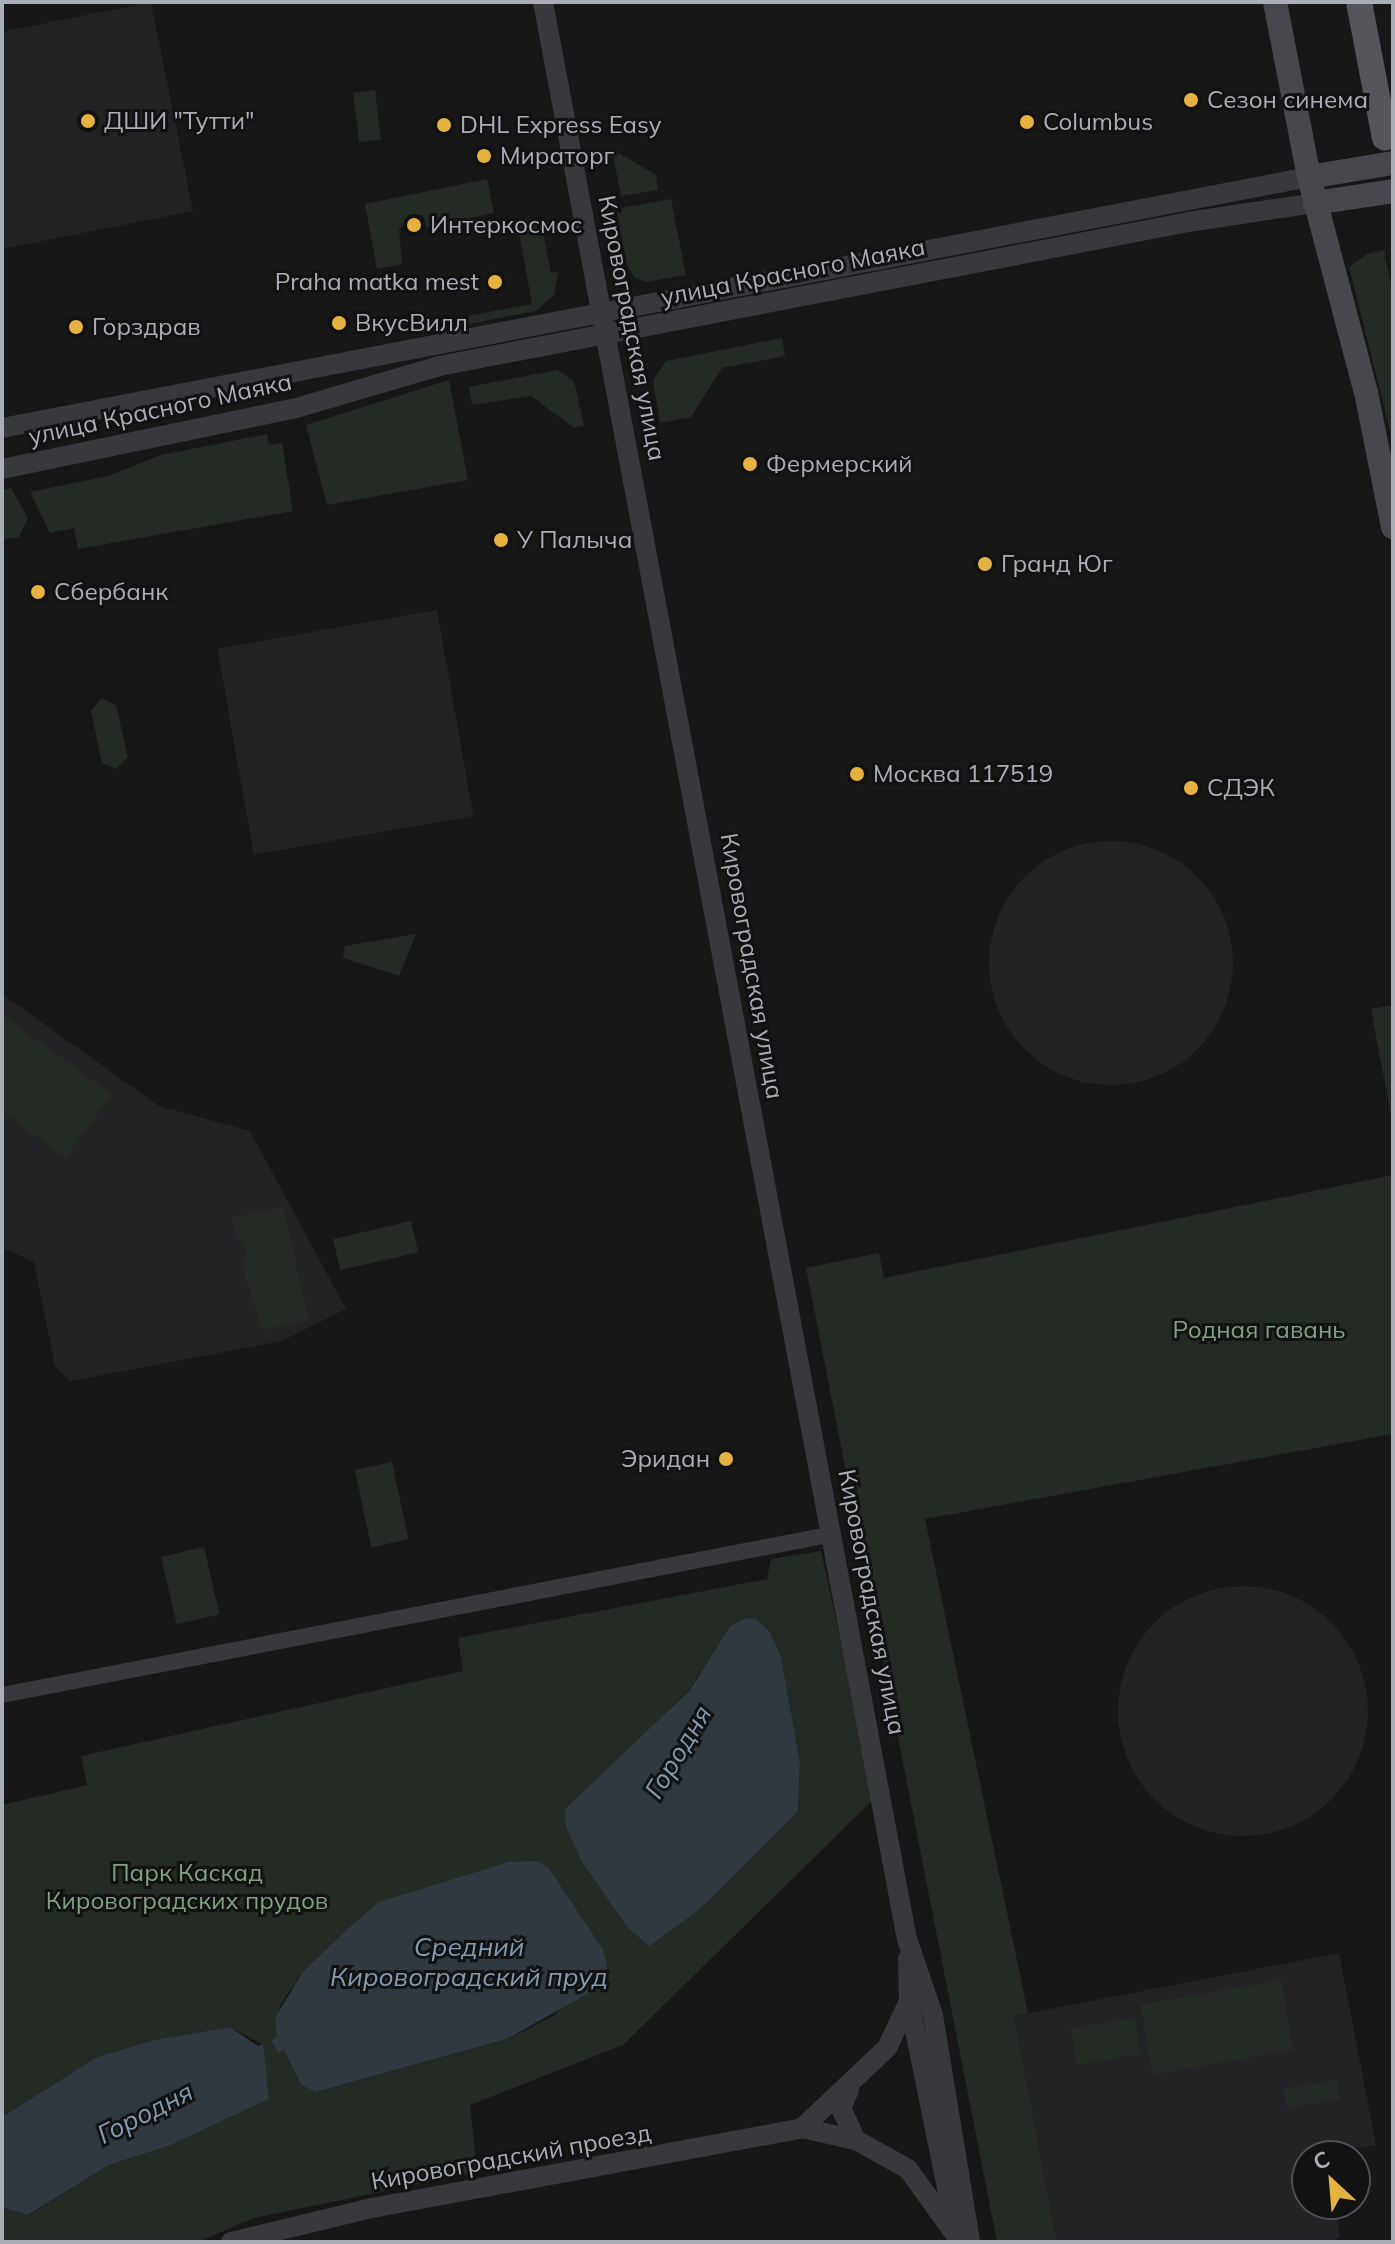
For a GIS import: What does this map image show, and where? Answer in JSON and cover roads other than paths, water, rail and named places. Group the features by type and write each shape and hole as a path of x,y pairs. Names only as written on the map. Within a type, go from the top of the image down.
{"main road":[{"path":"1275,2 1309,177 1362,375 1393,527"},
{"path":"1309,177 1389,151 1359,2"},
{"path":"1315,203 1393,191"}],"street":[{"name":"Кировоградская улица","path":"543,2 833,1534 907,1939 909,2001 939,2164 962,2240"},
{"name":"улица Красного Маяка","path":"2,428 1309,177"},
{"name":"улица Красного Маяка","path":"2,469 293,409 439,366 1188,222 1315,203"},
{"path":"2,1695 833,1534"},
{"name":"Кировоградская улица","path":"907,1939 933,2015 955,2148 962,2240"},
{"path":"802,2128 850,2088 887,2048 909,2001"},
{"path":"887,2048 920,2052 943,2070"},
{"path":"850,2088 841,2108 856,2140"},
{"path":"802,2128 856,2140 908,2169 962,2240"},
{"name":"Кировоградский проезд","path":"231,2242 372,2208 802,2128"},
{"path":"908,2169 939,2164 955,2148"}],"water":[{"name":"Городня","path":"745,1618 757,1619 770,1632 781,1656 800,1763 798,1811 700,1909 649,1946 627,1927 582,1862 566,1827 565,1809 690,1690 730,1626"},
{"name":"Средний Кировоградский пруд","path":"536,1861 549,1868 603,1949 607,1965 601,1986 507,2039 316,2092 301,2085 284,2050 278,2053 271,2040 277,2037 275,2018 302,1973 346,1930 379,1902 509,1862"},
{"name":"Городня","path":"230,2027 258,2046 263,2044 269,2099 171,2145 109,2165 28,2215 2,2207 2,2117 97,2057 154,2040"}],"place":[{"name":"Сезон синема","path":"1191,100"},
{"name":"ДШИ \"Тутти\"","path":"88,121"},
{"name":"Columbus","path":"1027,122"},
{"name":"DHL Express Easy","path":"444,125"},
{"name":"Мираторг","path":"484,156"},
{"name":"Интеркосмос","path":"414,225"},
{"name":"Praha matka mest","path":"495,282"},
{"name":"ВкусВилл","path":"339,323"},
{"name":"Горздрав","path":"76,327"},
{"name":"Фермерский","path":"750,464"},
{"name":"У Палыча","path":"501,540"},
{"name":"Гранд Юг","path":"985,564"},
{"name":"Сбербанк","path":"38,592"},
{"name":"Москва 117519","path":"857,774"},
{"name":"СДЭК","path":"1191,788"},
{"name":"Эридан","path":"726,1459"}],"park label":[{"name":"Родная гавань","path":"1259,1330"},
{"name":"Парк Каскад Кировоградских прудов","path":"187,1887"}]}
